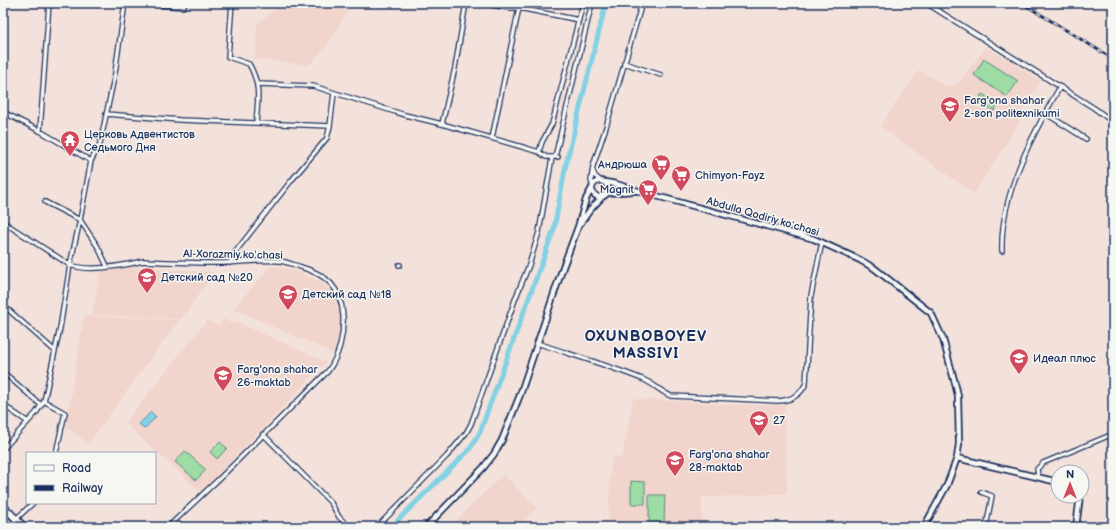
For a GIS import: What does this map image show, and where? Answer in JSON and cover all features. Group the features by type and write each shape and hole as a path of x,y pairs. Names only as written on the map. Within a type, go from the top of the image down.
{"main road":[{"path":"3,506 24,527"},
{"path":"3,517 6,524 13,527"}],"street":[{"path":"40,131 49,3"},
{"path":"3,448 36,413 44,401 60,328 70,265 91,161 100,144 115,73 125,3"},
{"path":"138,3 183,7 186,3"},
{"path":"232,3 228,57 249,64 258,84 256,123"},
{"path":"442,124 455,68 466,3"},
{"path":"481,3 509,8 519,8 579,20"},
{"path":"492,138 520,3"},
{"path":"539,152 542,142 552,124 583,3"},
{"path":"377,527 447,456 466,433 529,265 539,232 555,157 592,3"},
{"name":"Abdulla Qodiriy koʻchasi","path":"426,527 483,468 494,454 502,440 511,419 578,227 586,199 592,187 592,170 642,3"},
{"path":"926,3 1094,108 1113,122"},
{"path":"624,63 661,75"},
{"path":"258,84 313,86 405,115 539,152 546,157 555,157"},
{"path":"1002,251 1001,234 1003,218 1027,147 1060,87"},
{"path":"230,263 236,251 327,138 334,93"},
{"path":"3,112 40,131 91,161"},
{"path":"1045,113 1086,139"},
{"path":"106,114 166,119 330,126"},
{"path":"592,170 595,176 608,187 608,193"},
{"path":"602,197 595,195 592,187 596,182 603,182"},
{"name":"Abdulla Qodiriy koʻchasi","path":"603,182 616,184 822,242 874,268 931,313 943,339 958,396 959,444 957,458 947,485 924,527"},
{"name":"Abdulla Qodiriy koʻchasi","path":"578,227 590,210 602,197 608,193 637,191"},
{"path":"45,202 80,220 98,247 107,266"},
{"name":"Al-Xorazmiy koʻchasi","path":"3,222 70,265 77,267 93,268 142,261 230,263 281,261 318,273 331,282 336,289 342,309 343,326 333,364 328,371 221,477 168,527"},
{"path":"537,343 622,371 652,383 671,396 779,401 789,399 799,394 806,383 811,296 822,242"},
{"path":"3,304 55,351"},
{"path":"3,372 41,405"},
{"path":"44,401 65,413 56,452"},
{"path":"3,405 28,422"},
{"path":"263,434 331,503 339,518 349,527"},
{"path":"1038,476 1036,472 1037,469 1043,463 1113,434"},
{"path":"957,458 1038,476 1050,481"},
{"path":"981,492 991,494 992,496 986,527"},
{"path":"16,519 32,504"},
{"path":"1076,527 1079,504"}],"shaded area":[{"path":"284,3 336,3 347,12 326,47 309,65 255,59 257,24"},
{"name":"Farg'ona shahar 2-son politexnikumi","path":"986,47 1041,81 1018,118 1020,121 974,194 880,126 919,70 946,86 958,84"},
{"name":"Детский сад №18","path":"271,266 292,270 324,283 332,294 340,313 340,331 333,353 233,309"},
{"name":"Детский сад №20","path":"134,267 215,272 181,319 92,315 100,272"},
{"path":"84,316 179,320 88,444 66,426"},
{"name":"Farg'ona shahar 26-maktab","path":"223,319 235,325 235,321 326,362 201,492 125,423 207,320 219,326"},
{"name":"Farg'ona shahar 28-maktab","path":"633,399 739,405 784,405 787,493 702,497 702,527 608,527 611,458 622,457"},
{"path":"503,474 537,508 518,527 450,527"}],"green space":[{"path":"984,59 1018,81 1007,97 974,75"},
{"path":"982,94 998,104 994,111 978,101"},
{"path":"220,442 227,448 217,459 210,452"},
{"path":"185,451 206,470 196,480 175,462"},
{"path":"631,481 645,482 645,504 631,504"},
{"path":"649,495 665,495 664,523 649,522"}],"water":[{"path":"151,412 156,417 144,429 139,424"}],"waterway":[{"path":"391,527 470,449 480,432 554,229 566,164 606,3"}],"railway":[{"path":"1022,3 1113,59"}],"place":[{"name":"Farg'ona shahar 2-son politexnikumi","path":"950,123"},
{"name":"Церковь Адвентистов Седьмого Дня","path":"70,157"},
{"name":"Андрюша","path":"661,181"},
{"name":"Chimyon-Fayz","path":"681,192"},
{"name":"Magnit","path":"648,206"},
{"name":"Детский сад №20","path":"147,294"},
{"name":"Детский сад №18","path":"288,311"},
{"name":"Идеал плюс","path":"1019,375"},
{"name":"Farg'ona shahar 26-maktab","path":"223,392"},
{"name":"27","path":"759,437"},
{"name":"Farg'ona shahar 28-maktab","path":"675,477"}],"district":[{"name":"OXUNBOBOYEV MASSIVI","path":"646,344"}]}
